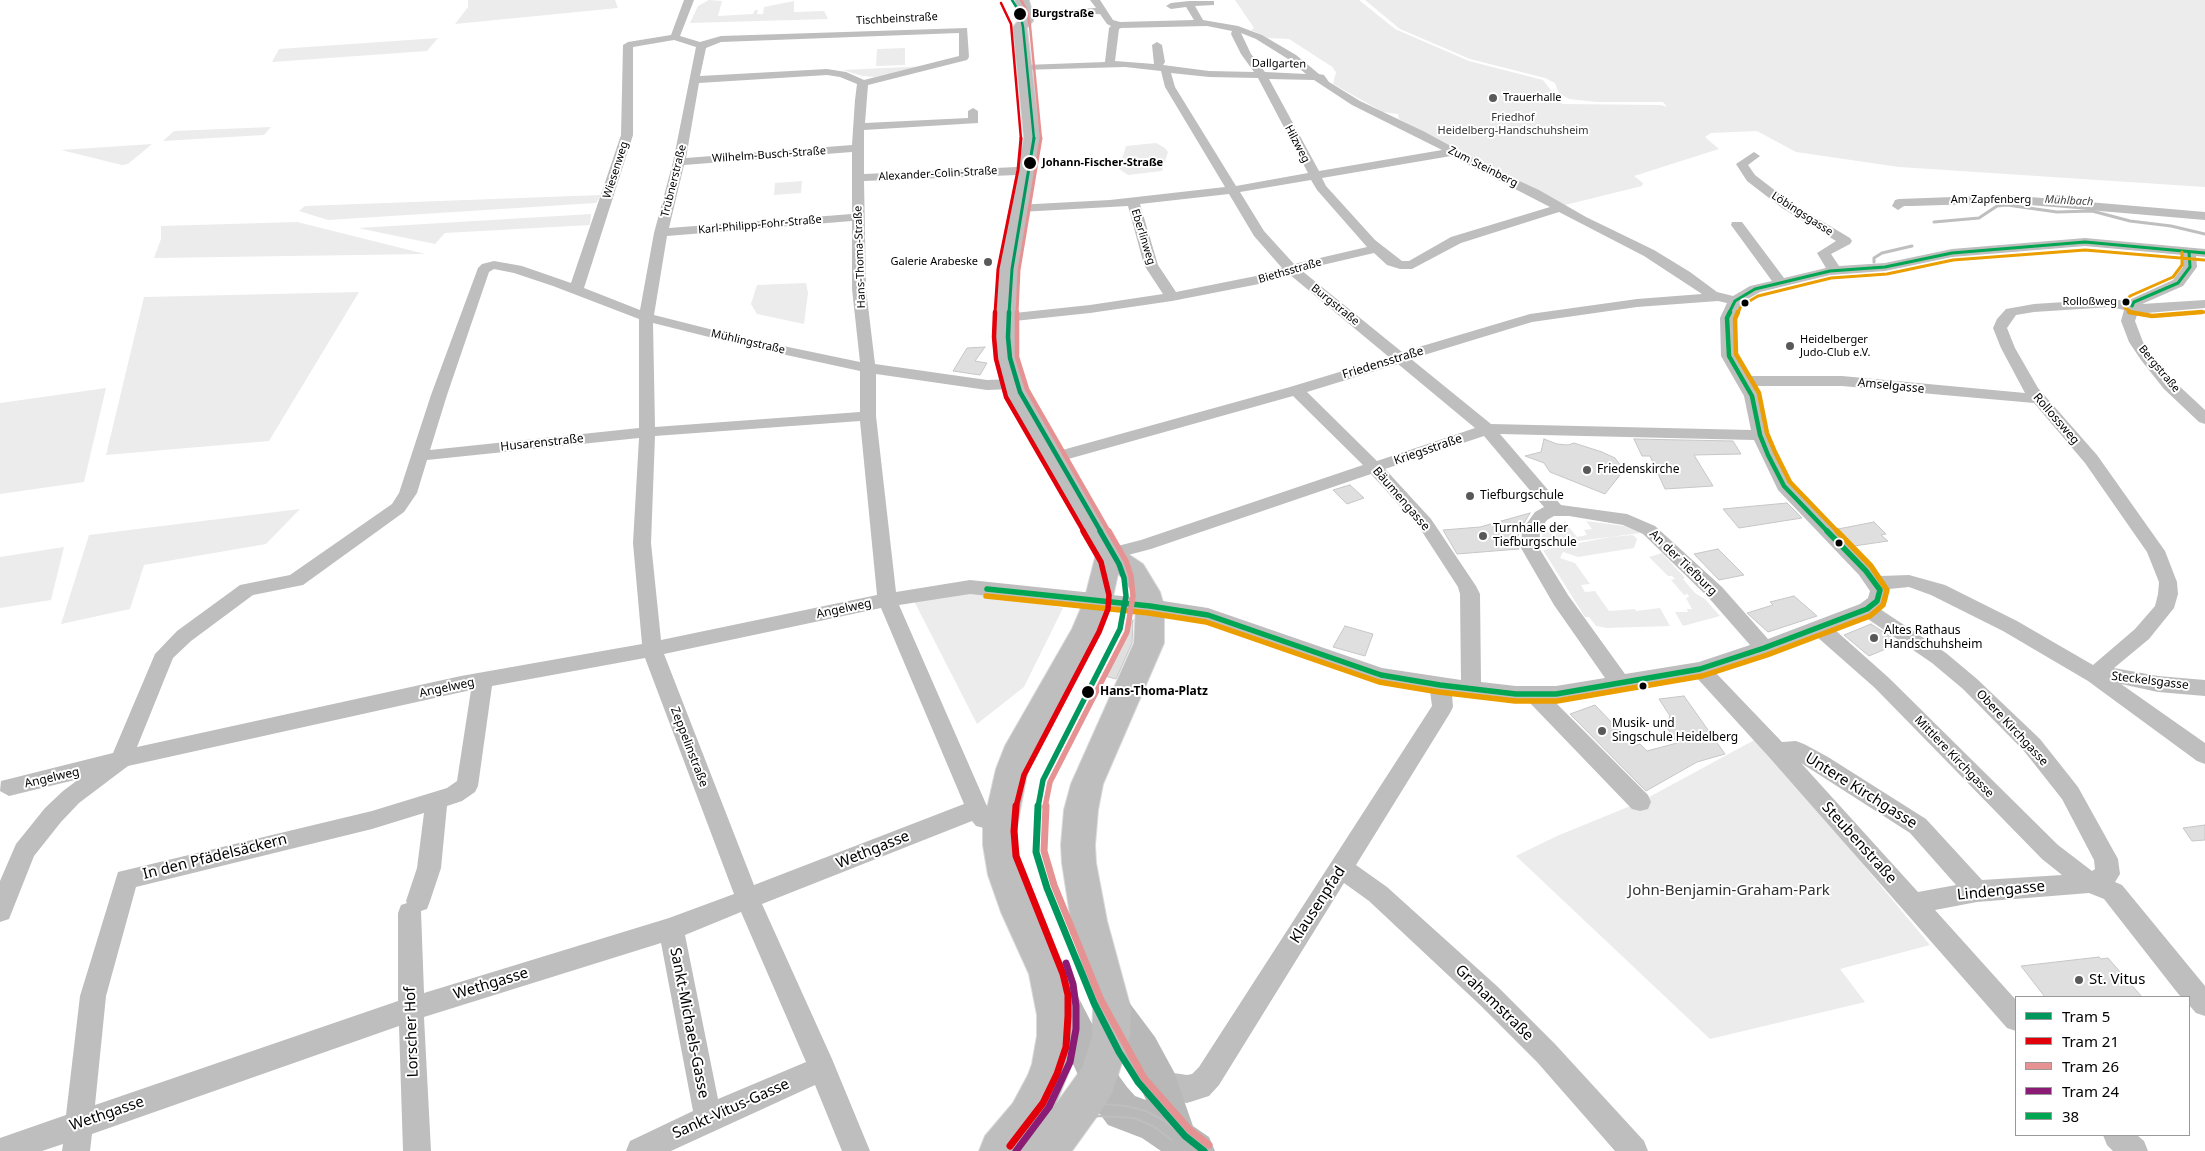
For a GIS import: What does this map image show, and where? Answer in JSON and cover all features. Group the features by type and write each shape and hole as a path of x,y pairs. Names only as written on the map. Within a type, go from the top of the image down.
{"main road":[{"path":"1022,0 1026,21 1020,27 1032,138 1008,269 1004,337 1006,358 1013,384 1021,402 1109,554 1128,565 1146,592 1150,606 1149,643 1141,665 1087,784 1081,810 1078,845 1084,891 1089,921 1112,1009 1111,1038 1099,1077 1089,1094 1046,1151"},
{"path":"1109,554 1098,600 1086,629 1021,746 1012,769 988,817 1000,845 1005,875 1018,912 1099,1077 1113,1101 1122,1111"},
{"path":"1000,1151 1027,1117 1044,1086 1052,1064 1056,1036 1056,1015 1048,974"},
{"path":"1112,1009 1142,1050 1160,1084 1186,1145"},
{"path":"1070,1119 1089,1112 1122,1111 1154,1122 1186,1145"}],"street":[{"path":"1095,0 1110,22 1119,25 1200,23 1234,25 1274,45"},
{"path":"1171,6 1216,2"},
{"path":"691,3 676,37 700,46"},
{"path":"1188,4 1200,23"},
{"path":"1044,13 1102,11"},
{"path":"1110,64 1114,28 1119,25"},
{"name":"Hilzweg","path":"1234,25 1238,37 1267,83 1274,100 1324,192 1376,249"},
{"name":"Tischbeinstraße","path":"700,46 721,39 964,29 964,57 863,83"},
{"name":"Wiesenweg","path":"576,290 627,135 628,45 676,37"},
{"name":"Burgstraße","path":"1157,45 1161,69 1170,87 1267,244 1292,270 1487,429 1556,510"},
{"name":"Dallgarten","path":"1161,69 1214,75 1316,77 1328,75 1289,46 1274,45"},
{"name":"Trübnerstraße","path":"646,317 661,233 680,162 700,46"},
{"path":"1025,68 1110,64 1138,65 1161,69"},
{"path":"694,80 827,72 842,74 863,83"},
{"name":"Zum Steinberg","path":"1316,77 1356,103 1421,134 1452,152 1535,193 1559,208 1662,260 1717,298 1735,301"},
{"name":"Hans-Thoma-Straße","path":"863,83 860,100 858,148 859,289 868,368 868,416 887,600"},
{"path":"859,128 974,121 973,111"},
{"name":"Wilhelm-Busch-Straße","path":"680,162 858,148"},
{"path":"1020,208 1133,202 1232,190 1452,152"},
{"name":"Löbingsgasse","path":"1754,156 1742,164 1744,171 1751,178 1786,205 1844,241 1824,253 1834,270"},
{"name":"Alexander-Colin-Straße","path":"858,178 1017,171"},
{"name":"Am Zapfenberg","path":"1898,206 1899,203 1906,202 2007,199 2205,216"},
{"name":"Eberlinweg","path":"1133,202 1150,265 1172,297"},
{"path":"1376,249 1392,262 1400,265 1412,264 1456,240 1559,208"},
{"name":"Karl-Philipp-Fohr-Straße","path":"661,233 858,217"},
{"path":"1737,225 1781,283"},
{"path":"988,817 887,600 970,587 1150,606 1208,615 1381,675 1440,685 1536,695 1575,692 1700,669 1764,648 1867,610 1879,598 1880,590 1876,583 1784,486 1760,434 1754,403 1744,381 1729,356 1726,318 1735,301 1756,289 1834,270 1885,267 1952,252 2073,242 2116,243 2190,254 2205,253"},
{"name":"Biethsstraße","path":"1005,318 1062,313 1172,297 1258,280 1376,249"},
{"path":"2190,254 2205,260"},
{"path":"2132,306 2138,300 2178,283 2190,267 2190,254"},
{"name":"Mühlingstraße","path":"420,456 439,395 483,271 490,266 517,269 646,317 745,342 868,368 988,385 1013,384"},
{"name":"Friedensstraße","path":"1054,458 1296,390 1530,318 1637,303 1717,298"},
{"name":"Rollossweg","path":"2095,676 2109,661 2142,634 2164,608 2168,594 2168,582 2156,551 2110,484 2091,459 2030,390 2008,348 2000,328 2006,316 2011,312 2034,308 2111,303 2147,309 2205,304"},
{"name":"Bergstraße","path":"2132,306 2129,325 2136,342 2164,378 2205,419"},
{"name":"Zeppelinstraße","path":"646,317 647,432 642,543 652,649 748,900 822,1068 856,1151"},
{"name":"Amselgasse","path":"1744,381 1851,382 2038,399"},
{"name":"Bäumengasse","path":"1296,390 1375,468 1425,523 1467,586 1470,594 1471,688"},
{"name":"Husarenstraße","path":"420,456 647,432 868,416"},
{"name":"Kriegsstraße","path":"1109,554 1144,545 1487,429 1760,434"},
{"path":"0,911 24,851 71,797 121,760 165,654 184,636 247,590 296,580 398,508 408,493 420,456"},
{"path":"1556,510 1545,513 1534,525 1531,530 1530,548 1561,600 1620,683"},
{"name":"An der Tiefburg","path":"1556,510 1569,510 1628,520 1650,530 1682,559 1764,648"},
{"path":"1876,583 1909,581 1938,590 2010,626 2095,676 2205,755"},
{"name":"Angelweg","path":"9,788 121,760 483,680 652,649 887,600"},
{"name":"Obere Kirchgasse","path":"1867,610 1939,658 1970,684 2032,745 2070,794 2106,859 2108,874 2090,883"},
{"name":"Mittlere Kirchgasse","path":"1820,628 1882,683 2050,852 2090,883"},
{"name":"Steubenstraße","path":"1700,669 1777,751 2015,1018"},
{"name":"Steckelsgasse","path":"2095,676 2120,676 2158,684 2205,688"},
{"name":"In den Pfädelsäckern","path":"76,1151 92,996 126,879 372,820 454,794 467,786 483,680"},
{"name":"Klausenpfad","path":"1160,1084 1187,1089 1199,1086 1208,1076 1443,708 1440,685"},
{"path":"1536,695 1640,802"},
{"name":"Untere Kirchgasse","path":"1777,751 1796,750 1912,821 1977,891"},
{"name":"Lorscher Hof","path":"417,1151 411,1008 414,907 429,868 438,799"},
{"name":"Wethgasse","path":"2,1151 411,1008 671,929 748,900 988,817"},
{"name":"Grahamstraße","path":"1342,868 1378,894 1489,996 1546,1053 1634,1151"},
{"path":"2090,883 2113,892 2185,983 2205,1004"},
{"name":"Lindengasse","path":"1913,904 1977,891 2090,883"},
{"name":"Sankt-Michaels-Gasse","path":"671,929 708,1118"},
{"name":"Sankt-Vitus-Gasse","path":"640,1151 708,1118 822,1068"},
{"path":"2118,1136 2134,1151"}],"green space":[{"path":"468,0 615,0 618,8 455,24 468,7"},
{"path":"709,0 722,1 718,16 753,14 755,10 758,10 757,14 763,14 764,7 794,1 794,12 824,11 828,19 690,23 698,6"},
{"name":"Friedhof Heidelberg-Handschuhsheim","path":"1235,0 1359,0 1395,29 1469,61 1543,80 1562,104 1661,105 1667,107 1663,102 1597,102 1569,99 1559,93 1555,83 1545,78 1470,59 1400,29 1365,0 2205,0 2205,187 1899,167 1796,152 1757,131 1711,133 1705,137 1719,149 1634,176 1643,183 1642,186 1561,206 1399,119 1398,114 1383,112 1333,84 1336,72 1334,68 1289,39 1268,38 1251,30 1254,28"},
{"path":"438,38 427,51 272,62 279,49"},
{"path":"905,48 905,65 876,66 877,49"},
{"path":"928,66 875,77 862,76 843,70"},
{"path":"271,127 264,135 163,141 174,131"},
{"path":"1156,143 1168,152 1162,171 1128,175 1119,169 1126,146"},
{"path":"152,144 128,164 122,165 61,150"},
{"path":"802,181 801,193 774,195 775,183"},
{"path":"601,195 596,203 328,220 299,211 305,206"},
{"path":"591,214 590,225 445,233 435,244 358,228"},
{"path":"297,222 425,254 154,258 161,239 161,226"},
{"path":"806,283 808,293 804,324 757,314 751,304 757,285"},
{"path":"359,292 269,441 106,455 144,297"},
{"path":"106,388 84,482 0,494 0,403"},
{"path":"300,509 266,544 144,565 130,609 61,624 89,535"},
{"path":"1586,521 1624,526 1641,533 1570,542 1567,538 1540,542 1543,534 1549,528 1565,522 1577,537 1587,535 1584,530 1592,529"},
{"path":"1633,535 1637,539 1634,548 1578,557 1563,552 1560,558 1575,563 1590,584 1581,585 1585,592 1595,591 1609,611 1635,609 1636,611 1660,608 1670,626 1607,628 1596,626 1589,617 1585,617 1543,550 1610,537"},
{"path":"64,547 51,600 0,608 0,557"},
{"path":"1662,553 1685,578 1683,579 1695,593 1705,599 1720,616 1683,626 1675,612 1688,612 1687,609 1692,609 1686,598 1689,597 1688,594 1684,595 1671,580 1675,579 1672,576 1668,576 1649,557"},
{"path":"968,589 1063,608 1024,687 977,724 913,599"},
{"name":"John-Benjamin-Graham-Park","path":"1758,738 1930,945 1840,969 1865,1002 1710,1039 1516,856 1557,836 1640,802"}],"building":[{"path":"985,347 975,361 987,363 980,375 953,371 967,348"},
{"name":"Friedenskirche","path":"1544,439 1557,444 1568,445 1574,443 1602,452 1615,458 1624,470 1605,494 1550,472 1544,463 1525,456 1541,452"},
{"path":"1634,439 1733,441 1741,454 1694,455 1713,486 1665,489 1650,456 1642,456"},
{"path":"1350,485 1364,498 1347,504 1333,490"},
{"path":"1787,503 1802,518 1739,528 1723,509"},
{"name":"Turnhalle der Tiefburgschule","path":"1530,513 1520,530 1516,542 1519,549 1457,554 1443,530 1480,527"},
{"path":"1874,522 1886,534 1881,535 1888,541 1854,546 1838,529"},
{"path":"1718,549 1744,575 1719,580 1694,554"},
{"path":"1794,596 1817,616 1768,632 1747,613 1773,605 1770,602"},
{"path":"1133,620 1132,643 1116,679 1105,676"},
{"name":"Altes Rathaus Handschuhsheim","path":"1871,624 1900,643 1869,656 1844,635"},
{"path":"1345,626 1373,634 1365,656 1333,647"},
{"path":"1684,696 1725,754 1697,762 1646,791 1570,714 1595,705 1634,746 1640,744 1647,751 1677,743 1666,726 1670,716 1659,699"},
{"path":"2205,825 2205,840 2192,841 2183,828"},
{"name":"St. Vitus","path":"2099,957 2101,959 2108,958 2141,996 2044,996 2021,966"}],"waterway":[{"name":"Mühlbach","path":"1934,222 1979,218 1997,206 2007,205 2057,212 2092,211 2130,221 2171,226 2205,234"},
{"name":"Mühlbach","path":"1874,262 1874,258 1882,253 1912,246"}],"tram line":[{"name":"5","path":"1012,0 1020,13 1023,27 1034,138 1012,269 1008,337 1010,358 1020,392 1119,564 1124,578 1126,596 1120,629 1043,780 1037,813 1036,852 1047,888 1094,1003 1119,1052 1138,1082 1164,1114 1185,1136 1204,1151"},
{"name":"26","path":"1021,0 1027,11 1030,26 1041,138 1019,270 1017,357 1027,389 1126,561 1131,576 1133,596 1127,632 1050,782 1044,814 1044,851 1054,885 1101,1000 1126,1048 1144,1078 1170,1109 1190,1130 1209,1145"},
{"name":"21","path":"1001,3 1011,24 1021,138 1018,170 998,269 994,337 996,359 1006,397 1101,562 1109,595 1108,609 1099,632 1024,775 1016,800 1014,831 1016,856 1063,974 1068,995 1068,1016 1066,1047 1057,1074 1043,1103 1010,1146"},
{"name":"24","path":"1016,1151 1049,1107 1070,1062 1076,1029 1076,1006 1073,984 1066,963"},
{"path":"1023,1142 1039,1126 1060,1113 1080,1107 1102,1104 1126,1106 1146,1111 1163,1120 1185,1136"},
{"path":"1032,1150 1061,1127 1075,1120 1099,1116 1134,1118 1153,1126 1172,1140"}],"transit line":[{"name":"38","path":"987,589 1150,606 1208,615 1381,675 1440,685 1516,694 1556,694 1700,669 1764,648 1867,609 1877,601 1880,590 1866,571 1784,486 1768,455 1760,435 1752,396 1729,356 1727,318 1735,301 1755,289 1830,271 1885,267 1952,253 2085,242 2205,253"},
{"path":"986,596 1149,613 1206,622 1379,682 1439,692 1515,701 1557,701 1702,676 1767,655 1870,616 1883,605 1887,590 1871,566 1790,482 1767,433 1759,393 1736,354 1735,319 1741,306 1758,296 1831,278 1887,274 1953,260 2085,250 2204,260"},
{"path":"2182,252 2182,265 2173,277 2130,296 2125,303 2125,308 2130,313 2152,316 2205,312"},
{"name":"38","path":"2132,306 2134,302 2178,283 2190,267 2189,252"}],"place":[{"name":"Burgstraße","path":"1020,14"},
{"name":"Trauerhalle","path":"1493,98"},
{"name":"Johann-Fischer-Straße","path":"1030,163"},
{"name":"Galerie Arabeske","path":"988,262"},
{"name":"Rolloßweg","path":"2126,302"},
{"name":"Heidelberger Judo-Club e.V.","path":"1790,346"},
{"name":"Friedenskirche","path":"1587,470"},
{"name":"Tiefburgschule","path":"1470,496"},
{"name":"Turnhalle der Tiefburgschule","path":"1483,536"},
{"name":"Altes Rathaus Handschuhsheim","path":"1874,638"},
{"name":"Hans-Thoma-Platz","path":"1088,692"},
{"name":"Musik- und Singschule Heidelberg","path":"1602,731"},
{"name":"St. Vitus","path":"2079,980"}]}
